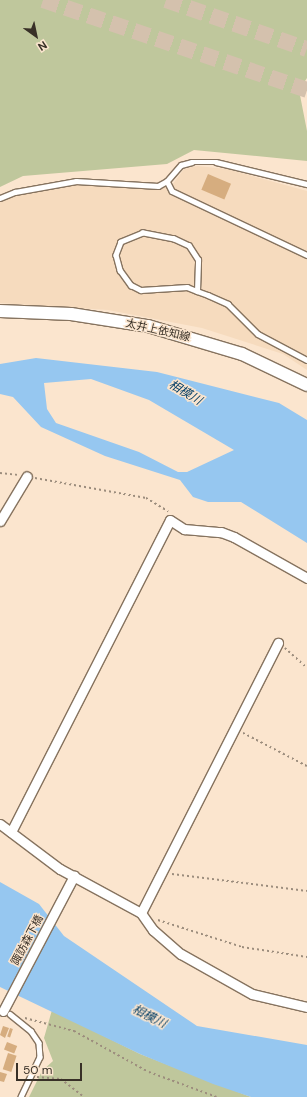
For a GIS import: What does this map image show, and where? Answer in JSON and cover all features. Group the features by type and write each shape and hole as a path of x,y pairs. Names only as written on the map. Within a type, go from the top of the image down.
{"main road":[{"name":"太井上依知線","path":"0,311 71,314 148,326 242,354 307,385"}],"street":[{"path":"0,521 27,476"},
{"path":"12,832 170,520 184,529 221,532 234,537 307,578"},
{"path":"141,913 278,643"},
{"path":"0,824 72,880 141,913 168,945 209,971 258,996 307,1007"},
{"name":"諏訪森下橋","path":"4,1011 72,880"}],"lane":[{"path":"0,198 15,192 76,181 118,182 142,188 167,182 181,165 216,162 307,184"},
{"path":"167,182 172,191 307,255"},
{"path":"197,291 198,260 189,246 174,239 143,234 121,242 116,255 120,270 131,285 141,290 163,286 197,291 228,304 258,334 307,360"},
{"path":"4,1011 31,1031 39,1043 40,1057 21,1097"}],"path":[{"path":"0,473 27,476 146,498 175,515"},
{"path":"278,643 307,668"},
{"path":"234,729 307,766"},
{"path":"162,872 307,891"},
{"path":"141,913 210,938 307,958"},
{"path":"4,1011 74,1031 149,1072 217,1097"},
{"path":"34,1070 40,1080 61,1079 84,1097"}],"shaded area":[{"path":"197,166 227,169 307,191 307,370 283,354 202,328 108,310 0,303 0,201 14,195 75,185 161,188 172,185 184,169"}],"green space":[{"path":"0,0 307,0 307,78 299,90 307,131 307,161 194,150 167,164 23,176 0,187"},
{"path":"52,1010 140,1054 251,1097 29,1097 42,1071 53,1061 44,1038"}],"water":[{"name":"相模川","path":"36,358 157,372 279,403 307,420 307,543 241,502 208,502 193,497 180,480 105,456 41,427 13,397 0,394 0,364","holes":["91,379 149,400 234,450 187,472 178,472 139,452 56,423 47,409 44,383"]},
{"name":"相模川","path":"0,882 39,904 64,936 197,1026 307,1045 307,1097 251,1097 213,1084 140,1054 0,987"}],"building":[{"path":"208,174 231,184 224,199 201,190"},
{"path":"3,1026 9,1028 5,1038 0,1035"},
{"path":"10,1028 13,1029 10,1037 7,1037"},
{"path":"7,1042 17,1046 14,1054 4,1049"},
{"path":"8,1053 17,1056 11,1072 3,1069"},
{"path":"0,1072 7,1074 4,1082 0,1081"}],"tunnel":[{"path":"43,0 307,90"},
{"path":"166,0 307,49"}]}
